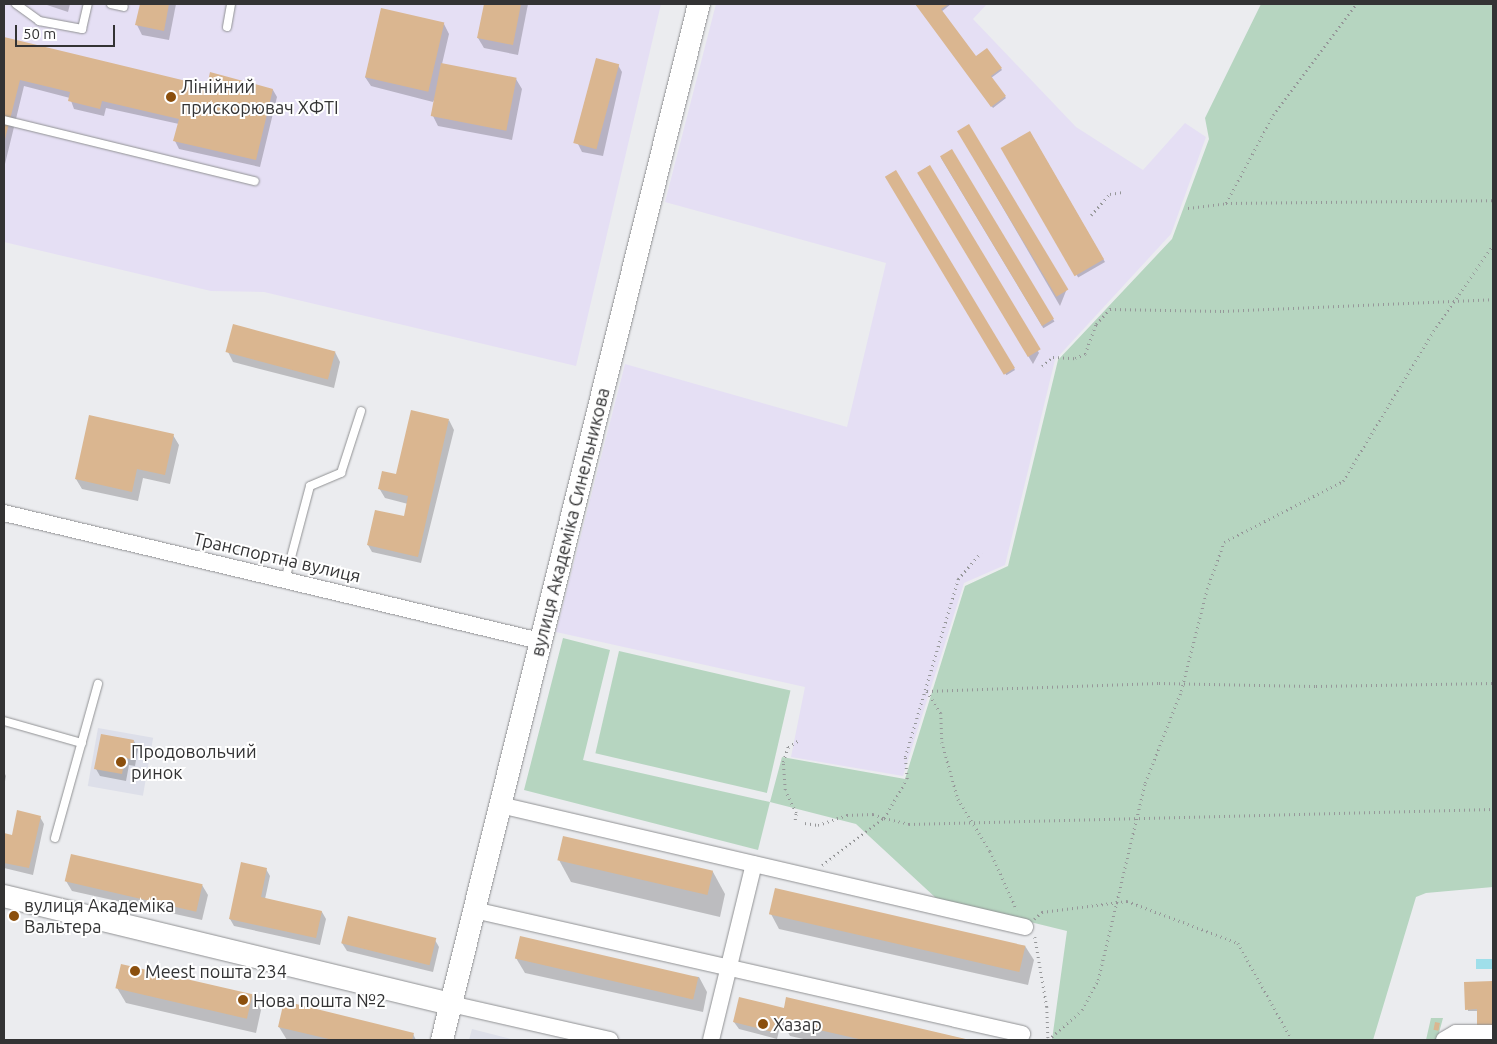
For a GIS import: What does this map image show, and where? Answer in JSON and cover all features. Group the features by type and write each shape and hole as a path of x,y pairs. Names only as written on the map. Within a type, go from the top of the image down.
{"street":[{"name":"вулиця Академіка Синельникова","path":"442,1040 699,4"},
{"name":"Транспортна вулиця","path":"4,513 540,641"},
{"path":"500,805 1025,927"},
{"path":"711,1040 754,864"},
{"path":"4,896 451,1004 610,1040"},
{"path":"474,910 1022,1034"},
{"path":"1444,1040 1456,1033 1493,1032"}],"lane":[{"path":"16,4 39,21 82,29 88,4"},
{"path":"112,4 124,7"},
{"path":"227,27 232,4"},
{"path":"4,120 255,181"},
{"path":"285,580 310,486 341,474 361,411"},
{"path":"55,838 98,684"},
{"path":"4,721 82,743"}],"path":[{"path":"1226,203 1273,115 1356,4"},
{"path":"1091,215 1110,194 1122,192"},
{"path":"1188,208 1226,203 1493,200"},
{"path":"1048,1040 1082,1010 1098,980 1145,783 1183,683 1207,589 1224,542 1343,481 1455,300 1493,245"},
{"path":"1042,366 1053,357 1075,358 1085,354 1096,324 1110,309 1223,311 1493,299"},
{"path":"792,872 823,864 884,818 907,778 905,757 927,690 958,579 981,553"},
{"path":"927,690 1183,683 1316,686 1493,683"},
{"path":"927,690 940,713 942,742 958,799 990,851 1025,927 1038,940 1047,1008 1048,1040"},
{"path":"795,820 796,813 785,790 783,762 788,747 799,740"},
{"path":"805,823 818,825 847,815 873,814 908,824 1137,817 1293,816 1493,809"},
{"path":"1025,927 1042,912 1116,902 1136,904 1238,942 1292,1040"}],"shaded area":[{"path":"4,4 661,4 576,366 264,292 211,291 4,242"},
{"path":"716,4 987,4 973,19 1076,127 1143,170 1185,123 1206,137 1171,234 1055,360 1005,565 964,583 903,776 791,757 805,687 556,632 625,364 847,427 886,263 665,202"},
{"name":"Продовольчий ринок","path":"98,728 153,738 143,796 88,786"},
{"path":"472,1029 515,1040 469,1040"}],"green space":[{"path":"1261,4 1493,4 1493,887 1426,893 1416,897 1373,1040 1052,1040 1067,931 937,899 856,824 770,802 782,757 905,779 965,586 1008,566 1058,360 1172,239 1209,139 1205,118"},
{"path":"563,638 610,650 583,760 770,802 758,850 524,790"},
{"path":"619,651 790,691 767,793 595,753"},
{"path":"1431,1018 1443,1018 1437,1040 1426,1040"}],"water":[{"path":"1476,959 1493,959 1493,969 1476,969"}],"building":[{"path":"140,4 169,4 164,31 135,25"},
{"path":"484,4 521,4 513,45 477,38"},
{"path":"915,4 949,4 941,9 976,56 987,48 1002,68 991,76 1006,96 991,107"},
{"path":"381,8 444,23 428,92 365,77"},
{"name":"Лінійний прискорювач ХФТІ","path":"4,37 207,86 210,72 273,89 256,160 173,141 179,119 102,101 100,109 68,101 70,92 20,80 4,143"},
{"path":"596,58 619,64 596,149 573,143"},
{"path":"441,63 517,78 506,131 431,116"},
{"path":"969,124 1068,289 1056,297 957,131"},
{"path":"1030,131 1104,259 1075,276 1001,148"},
{"path":"952,149 1054,319 1042,326 940,156"},
{"path":"930,165 1041,349 1028,357 917,173"},
{"path":"896,170 1015,368 1004,375 885,177"},
{"path":"233,324 335,351 328,379 225,352"},
{"path":"411,410 449,419 418,557 367,545 375,510 404,516 408,496 378,489 382,471 396,474"},
{"path":"89,415 174,434 165,475 137,469 132,492 75,479"},
{"path":"101,734 134,740 131,759 125,758 122,774 94,769"},
{"path":"17,810 41,816 29,868 4,863 4,833 12,835"},
{"path":"563,836 713,871 707,895 557,860"},
{"path":"71,854 203,884 196,912 65,881"},
{"path":"241,862 267,868 261,897 322,911 316,938 229,919"},
{"path":"775,888 1025,946 1019,972 769,914"},
{"path":"348,916 436,938 430,965 341,943"},
{"path":"520,936 698,977 693,1000 515,958"},
{"path":"121,964 253,994 247,1019 115,988"},
{"path":"1493,981 1493,1025 1477,1026 1477,1009 1465,1010 1464,982"},
{"path":"739,997 784,1008 786,997 970,1040 863,1040 776,1020 773,1032 733,1022"},
{"path":"284,1001 414,1033 412,1040 333,1040 278,1027"},
{"path":"1435,1022 1440,1023 1438,1031 1433,1030"}],"place":[{"name":"Лінійний прискорювач ХФТІ","path":"171,97"},
{"name":"Продовольчий ринок","path":"121,762"},
{"name":"вулиця Академіка Вальтера","path":"14,916"},
{"name":"Meest пошта 234","path":"135,971"},
{"name":"Нова пошта №2","path":"243,1000"},
{"name":"Хазар","path":"763,1024"}]}
